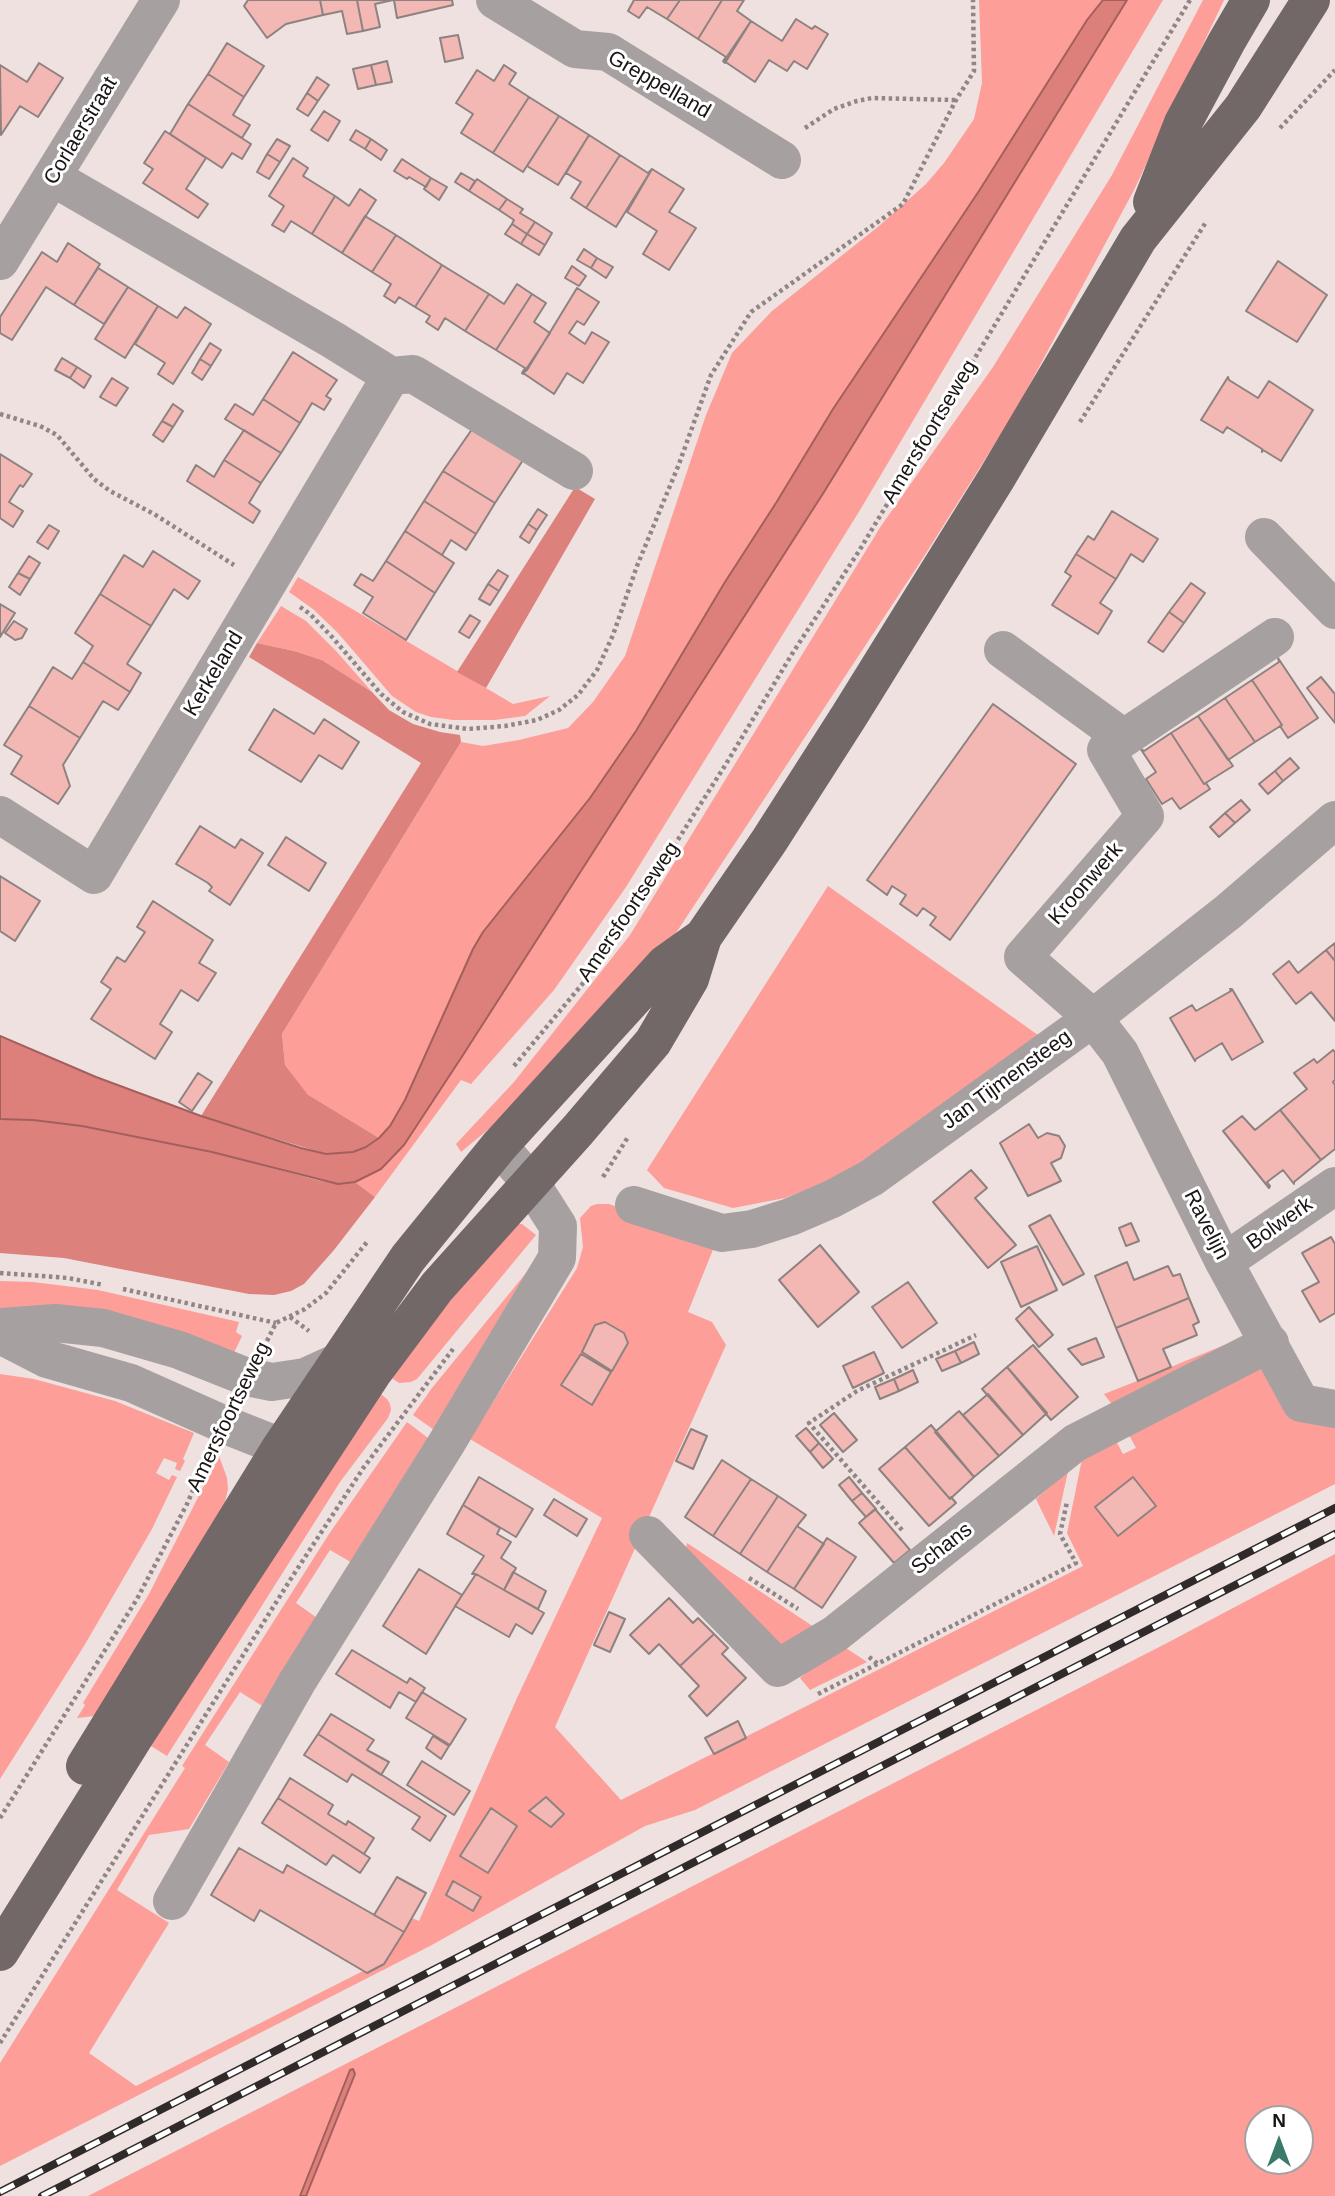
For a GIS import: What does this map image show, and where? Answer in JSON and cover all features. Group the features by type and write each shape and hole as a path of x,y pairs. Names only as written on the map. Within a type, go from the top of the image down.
{"main road":[{"path":"1138,239 1183,123 1251,0"},
{"path":"0,1952 135,1737 372,1374 437,1287 653,1042 690,979 703,937 769,841 849,716 996,479 1138,239 1243,107 1311,0"},
{"path":"0,1901 281,1447 408,1258 499,1146 665,964 703,937"}],"street":[{"name":"Corlaerstraat","path":"6,236 52,177 161,0"},
{"name":"Greppelland","path":"495,0 575,49 608,52 782,160"},
{"path":"52,177 391,376 413,374 574,471"},
{"name":"Kerkeland","path":"0,815 94,875 391,376"},
{"path":"1264,537 1335,610"},
{"path":"1003,650 1124,738 1275,637"},
{"name":"Kroonwerk","path":"1093,1018 1023,957 1145,816 1106,750 1124,738"},
{"name":"Jan Tijmensteeg","path":"635,1205 722,1233 752,1229 790,1217 871,1178 1093,1018 1228,912 1335,820"},
{"name":"Ravelijn","path":"1093,1018 1120,1053 1224,1262 1301,1403 1335,1409"},
{"path":"172,1901 297,1682 446,1444 556,1258 558,1226 530,1182 499,1146"},
{"name":"Bolwerk","path":"1224,1262 1335,1186"},
{"path":"0,1327 55,1322 103,1328 179,1350 247,1377 272,1382 305,1377 338,1362"},
{"path":"0,1335 47,1359 131,1383 281,1447 330,1437"},
{"name":"Schans","path":"648,1535 778,1668 835,1634 1075,1443 1270,1343"}],"path":[{"name":"Amersfoortseweg","path":"511,1069 599,964 859,551 1190,0"},
{"path":"782,160 799,133 809,123 834,109 857,101 872,98 956,100"},
{"name":"Amersfoortseweg","path":"247,1377 276,1322 305,1309 326,1293 368,1241"},
{"path":"907,1535 809,1423 857,1391 976,1335"},
{"path":"0,2043 292,1577 364,1467 411,1404"},
{"name":"Amersfoortseweg","path":"0,1818 147,1581 187,1504 223,1424"}],"shaded area":[{"path":"979,0 1103,0 1087,20 979,191 833,409 636,731 590,798 483,932 405,1100 390,1126 379,1138 308,1096 285,1065 282,1034 461,742 483,746 568,728 593,702 625,656 706,415 732,353 772,311 879,226 926,184 974,119 982,83"},
{"path":"1103,0 1127,0 824,492 463,1055 404,1145 381,1169 355,1182 338,1184 212,1152 82,1126 0,1119 0,1036 96,1077 201,1116 301,1148 326,1154 353,1152 379,1138 390,1126 405,1100 483,932 590,798 636,731 833,409 979,191 1087,20"},
{"path":"1127,0 1163,0 860,510 626,887 554,990 471,1084 461,1080 375,1197 355,1182 381,1169 404,1145 463,1055 824,492"},
{"path":"1203,0 1224,0 1134,190 1016,410 923,558 672,939 520,1103 461,1152 456,1144 514,1082 630,935 881,526 993,367 1112,175"},
{"path":"575,487 595,499 486,688 457,672"},
{"path":"298,577 513,704 550,696 525,716 495,720 453,720 416,712 392,696 338,633 313,609 289,592"},
{"path":"281,606 306,621 372,692 322,660 257,643"},
{"path":"257,643 322,660 372,692 389,710 413,724 460,735 461,742 282,1034 285,1065 308,1095 379,1138 353,1152 326,1154 201,1116 421,763 249,657"},
{"path":"828,886 1038,1035 969,1093 836,1178 785,1198 733,1208 664,1188 647,1170"},
{"path":"0,1119 82,1126 212,1152 317,1180 338,1184 355,1182 375,1197 304,1284 274,1295 249,1294 64,1258 0,1253"},
{"path":"609,1204 716,1242 688,1312 712,1322 726,1345 555,1727 621,1800 1083,1566 1067,1533 1082,1459 1116,1441 1123,1454 1136,1448 1129,1435 1261,1363 1335,1427 1335,1484 695,1810 645,1826 430,1946 0,2166 0,2063 185,1768 182,1766 329,1534 407,1422 432,1441 354,1564 330,1550 296,1603 320,1620 264,1707 240,1692 205,1745 229,1762 189,1829 149,1835 117,1890 169,1923 89,2053 136,2086 363,1971 367,1973 384,1964 412,1918 419,1921 517,1698 602,1518 470,1439 577,1268 583,1247 580,1218 591,1206"},
{"path":"515,1224 522,1224 536,1235 417,1379 399,1383 387,1375"},
{"path":"535,1262 437,1432 413,1415"},
{"path":"0,1281 98,1290 239,1322 236,1332 242,1336 232,1357 0,1308"},
{"path":"1229,1343 1113,1406 1104,1394 1137,1381"},
{"path":"0,1374 34,1379 115,1401 194,1433 180,1471 175,1469 177,1463 164,1458 156,1473 169,1480 172,1475 177,1477 152,1529 84,1646 0,1779"},
{"path":"376,1390 390,1404 388,1418 340,1482 167,1756 146,1743"},
{"path":"219,1456 227,1478 228,1489 224,1506 104,1715 77,1718 85,1705 83,1703 149,1594"},
{"path":"1068,1471 1054,1536 1036,1499"},
{"path":"687,1543 817,1629 771,1649 684,1560"},
{"path":"1335,1554 1335,2196 306,2196 355,2074 353,2069 350,2070 300,2196 88,2196 1167,1643"},
{"path":"840,1644 867,1662 810,1690 800,1678"},
{"path":"353,2069 355,2074 306,2196 300,2196 350,2070"}],"building":[{"path":"248,0 320,0 323,15 286,24 267,38 244,6"},
{"path":"320,0 357,0 363,31 347,34 342,11 323,15"},
{"path":"357,0 393,0 375,4 380,27 363,31"},
{"path":"394,0 452,0 453,5 397,18"},
{"path":"634,0 680,0 667,19 647,7 639,18 628,11"},
{"path":"680,0 722,0 698,39 667,19"},
{"path":"722,0 744,0 737,11 751,21 725,63 723,61 726,57 698,39"},
{"path":"796,19 812,29 815,26 828,34 807,69 794,61 787,71 769,60 755,82 724,61 751,21 782,41"},
{"path":"458,35 463,58 445,62 440,38"},
{"path":"227,43 264,66 244,97 208,74"},
{"path":"387,61 392,82 376,85 371,65"},
{"path":"39,63 63,78 38,117 20,106 1,135 0,65 27,82"},
{"path":"371,65 376,85 358,89 353,69"},
{"path":"504,65 516,73 509,84 529,97 493,153 461,133 473,114 456,103 477,70 494,81"},
{"path":"208,74 244,97 233,115 250,125 242,138 188,104"},
{"path":"317,77 329,85 318,101 307,93"},
{"path":"307,93 318,101 308,116 297,109"},
{"path":"529,97 559,116 523,172 493,153"},
{"path":"188,104 251,144 242,159 232,153 222,168 170,134"},
{"path":"324,111 340,121 328,141 311,130"},
{"path":"559,116 589,135 558,185 527,166"},
{"path":"356,130 371,139 365,149 350,140"},
{"path":"165,131 206,158 186,189 208,204 198,218 143,183 153,169 144,163"},
{"path":"589,135 620,155 586,208 571,198 581,182 566,173"},
{"path":"277,139 290,146 280,162 267,154"},
{"path":"371,139 387,150 381,160 365,149"},
{"path":"267,154 280,162 269,179 257,172"},
{"path":"620,155 648,173 652,169 616,227 586,208"},
{"path":"293,158 308,168 303,176 335,196 312,234 291,221 284,232 272,225 284,206 269,196"},
{"path":"402,159 431,178 426,187 394,171"},
{"path":"652,169 684,189 669,212 696,228 669,270 643,254 657,231 627,212"},
{"path":"461,173 475,181 469,191 455,182"},
{"path":"431,178 447,187 439,200 424,189"},
{"path":"477,179 507,199 499,210 469,191"},
{"path":"360,189 376,200 342,253 312,234 335,196 349,206"},
{"path":"507,199 523,209 520,213 535,222 527,234 512,224 514,220 499,210"},
{"path":"365,216 396,235 372,272 342,253"},
{"path":"535,222 552,233 545,245 527,234"},
{"path":"512,224 527,234 521,244 505,234"},
{"path":"527,234 545,245 539,255 521,244"},
{"path":"396,235 442,265 415,307 399,297 395,303 384,296 391,284 372,272"},
{"path":"68,243 100,264 74,305 46,287 12,340 0,333 0,317 42,252 57,262"},
{"path":"584,249 597,258 591,268 577,260"},
{"path":"597,258 613,267 606,278 591,268"},
{"path":"1278,261 1327,295 1297,342 1246,311"},
{"path":"442,265 489,294 465,331 445,318 438,330 426,322 430,316 415,307"},
{"path":"572,266 586,276 579,286 565,278"},
{"path":"98,268 128,287 104,324 74,305"},
{"path":"517,284 532,294 496,350 465,331 489,294 504,304"},
{"path":"128,287 158,306 125,358 95,339"},
{"path":"577,288 599,302 584,325 577,321 569,333 585,344 592,332 609,342 583,383 567,373 554,394 523,373"},
{"path":"532,294 546,303 534,322 550,333 523,374 525,368 496,350"},
{"path":"158,306 177,318 185,307 211,324 173,384 158,374 165,363 135,344"},
{"path":"210,343 221,350 211,366 200,359"},
{"path":"293,352 337,380 326,396 331,399 324,410 312,403 300,423 263,399"},
{"path":"62,358 77,367 70,378 55,370"},
{"path":"200,359 211,366 202,380 192,373"},
{"path":"77,367 91,376 84,388 70,378"},
{"path":"1228,377 1258,398 1269,381 1313,410 1281,461 1263,450 1262,452 1262,449 1227,427 1223,433 1201,420"},
{"path":"112,378 128,388 116,406 100,397"},
{"path":"263,399 300,423 281,453 225,419 235,404 253,415"},
{"path":"173,404 183,411 173,427 162,421"},
{"path":"162,421 173,427 163,442 153,435"},
{"path":"475,425 525,457 495,503 443,471"},
{"path":"244,430 281,453 261,483 224,460"},
{"path":"0,454 32,474 23,487 20,485 9,502 23,511 13,527 0,518"},
{"path":"224,460 261,483 249,503 260,511 253,523 187,481 196,465 214,477"},
{"path":"443,471 495,503 476,534 424,501"},
{"path":"424,501 476,534 466,550 451,540 442,555 405,531"},
{"path":"538,509 547,515 537,530 528,524"},
{"path":"1112,511 1158,539 1143,562 1131,554 1116,579 1076,554 1088,536 1094,540"},
{"path":"528,524 537,530 529,543 520,537"},
{"path":"49,525 59,531 48,549 37,542"},
{"path":"405,531 454,563 435,593 386,561"},
{"path":"153,551 200,581 188,599 174,589 151,626 100,594 124,555 143,567"},
{"path":"1076,554 1116,579 1100,603 1112,611 1098,634 1052,605 1071,576 1065,572"},
{"path":"29,556 40,563 30,579 18,573"},
{"path":"386,561 435,593 406,640 363,613 373,597 354,585 361,574 373,581"},
{"path":"498,570 508,576 499,591 488,584"},
{"path":"18,573 30,579 20,595 9,587"},
{"path":"1191,583 1205,593 1184,623 1169,612"},
{"path":"488,584 499,591 490,605 479,599"},
{"path":"100,594 151,626 127,664 141,673 130,692 83,662 93,646 75,633"},
{"path":"0,604 15,613 0,637"},
{"path":"1169,612 1184,623 1163,652 1148,642"},
{"path":"470,615 480,621 469,638 459,632"},
{"path":"14,621 27,629 22,638 15,640 5,633"},
{"path":"1278,658 1318,718 1288,738 1252,680 1279,662"},
{"path":"83,662 130,692 118,710 103,701 80,738 29,706 53,667 72,679"},
{"path":"1321,677 1335,694 1335,723 1307,688"},
{"path":"1252,680 1282,725 1255,742 1225,698"},
{"path":"1225,698 1255,742 1228,760 1198,716"},
{"path":"993,704 1076,764 950,940 930,925 936,917 923,908 917,916 900,904 906,895 892,886 887,895 867,880"},
{"path":"29,706 80,738 63,765 70,786 58,804 11,774 22,756 4,745"},
{"path":"274,709 314,734 324,719 359,742 342,769 319,755 301,782 249,750"},
{"path":"1198,716 1233,766 1204,784 1171,733"},
{"path":"1171,733 1210,789 1180,809 1172,798 1162,804 1146,779 1156,772 1140,748 1144,751"},
{"path":"1290,758 1299,768 1283,781 1275,771"},
{"path":"1275,771 1283,781 1268,794 1259,784"},
{"path":"1241,800 1250,810 1235,823 1225,813"},
{"path":"1225,813 1235,823 1219,837 1210,827"},
{"path":"200,826 235,848 241,839 263,853 230,905 209,891 212,887 208,883 176,864"},
{"path":"286,837 326,863 309,891 268,865"},
{"path":"0,876 40,901 15,941 0,931"},
{"path":"153,901 213,940 199,963 216,973 198,1001 181,990 160,1024 172,1032 155,1059 91,1019 111,989 101,982 117,957 125,962 145,932 137,927"},
{"path":"1335,943 1335,961 1326,950"},
{"path":"1326,950 1335,961 1335,1021 1311,992 1296,1004 1273,974 1289,961 1298,973"},
{"path":"1230,989 1263,1042 1232,1060 1222,1043 1195,1061 1170,1018 1192,1005 1196,1011 1231,991"},
{"path":"1333,1050 1335,1149 1321,1160 1280,1110 1307,1089 1294,1073 1314,1059 1317,1063"},
{"path":"198,1073 212,1082 192,1111 179,1102"},
{"path":"1280,1110 1321,1160 1294,1184 1283,1170 1267,1182 1269,1188 1223,1131 1242,1116 1255,1130"},
{"path":"1029,1124 1038,1138 1047,1133 1059,1136 1065,1146 1061,1158 1051,1163 1061,1181 1028,1196 1000,1143"},
{"path":"971,1170 987,1188 975,1198 1016,1245 988,1268 933,1202"},
{"path":"1050,1215 1084,1274 1063,1285 1029,1226"},
{"path":"1131,1223 1139,1241 1126,1246 1119,1228"},
{"path":"1331,1237 1335,1244 1335,1313 1320,1322 1302,1291 1319,1282 1302,1253"},
{"path":"820,1245 859,1292 818,1327 779,1280"},
{"path":"1037,1246 1057,1290 1021,1307 1001,1262"},
{"path":"1127,1262 1134,1280 1168,1266 1173,1276 1180,1274 1189,1298 1116,1328 1095,1276"},
{"path":"908,1282 937,1323 902,1348 872,1307"},
{"path":"1189,1298 1199,1322 1193,1325 1197,1335 1163,1349 1171,1367 1138,1381 1116,1328"},
{"path":"1029,1307 1053,1335 1039,1347 1016,1319"},
{"path":"605,1322 624,1333 628,1343 612,1371 582,1352 595,1325"},
{"path":"1096,1338 1104,1357 1082,1365 1068,1349"},
{"path":"974,1342 979,1354 961,1363 955,1351"},
{"path":"1033,1345 1078,1397 1051,1420 1007,1367"},
{"path":"955,1351 961,1363 942,1371 936,1359"},
{"path":"874,1352 884,1373 853,1388 843,1366"},
{"path":"581,1354 611,1372 592,1405 561,1385"},
{"path":"1007,1367 1047,1413 1023,1435 982,1389"},
{"path":"913,1370 918,1382 899,1391 894,1379"},
{"path":"894,1379 899,1391 880,1399 875,1387"},
{"path":"988,1394 1023,1435 999,1456 963,1415"},
{"path":"959,1411 999,1456 974,1477 935,1432"},
{"path":"834,1413 857,1440 843,1452 820,1425"},
{"path":"931,1425 974,1477 950,1499 905,1447"},
{"path":"806,1428 819,1443 810,1452 796,1436"},
{"path":"691,1429 707,1436 693,1469 676,1461"},
{"path":"819,1443 833,1459 823,1468 810,1452"},
{"path":"905,1447 956,1503 929,1526 879,1469"},
{"path":"722,1460 751,1479 713,1536 685,1517"},
{"path":"479,1477 533,1509 516,1537 463,1505"},
{"path":"849,1477 862,1493 852,1501 839,1485"},
{"path":"1133,1477 1156,1506 1118,1536 1095,1507"},
{"path":"751,1479 778,1496 740,1554 713,1536"},
{"path":"862,1493 876,1509 866,1517 852,1501"},
{"path":"778,1496 806,1515 767,1572 740,1554"},
{"path":"554,1499 587,1519 577,1536 544,1515"},
{"path":"463,1505 500,1528 497,1534 511,1542 501,1558 516,1568 504,1590 472,1574 484,1556 447,1534"},
{"path":"875,1509 910,1550 894,1563 859,1523"},
{"path":"797,1526 824,1544 794,1589 767,1572"},
{"path":"827,1538 856,1557 822,1608 794,1589"},
{"path":"419,1569 462,1595 426,1654 383,1626"},
{"path":"513,1572 546,1591 538,1609 504,1590"},
{"path":"476,1574 544,1613 532,1634 516,1624 509,1637 455,1606"},
{"path":"669,1598 693,1623 698,1618 714,1634 680,1666 659,1644 649,1654 630,1635"},
{"path":"609,1612 625,1619 610,1652 594,1645"},
{"path":"714,1634 728,1648 722,1654 746,1678 707,1716 689,1696 699,1686 680,1666"},
{"path":"352,1650 407,1683 410,1678 425,1688 416,1702 399,1692 390,1708 336,1674"},
{"path":"422,1692 466,1719 450,1745 406,1718"},
{"path":"331,1714 374,1740 367,1750 389,1762 381,1775 318,1734"},
{"path":"738,1721 746,1738 714,1754 705,1738"},
{"path":"318,1734 446,1816 430,1841 412,1829 420,1817 352,1774 347,1782 304,1755"},
{"path":"433,1736 449,1746 441,1759 426,1748"},
{"path":"422,1761 470,1791 454,1815 407,1785"},
{"path":"290,1778 333,1805 328,1814 346,1825 348,1821 374,1838 364,1854 278,1798"},
{"path":"546,1797 564,1814 551,1827 529,1811"},
{"path":"278,1798 370,1858 360,1873 333,1855 326,1865 262,1823"},
{"path":"491,1808 517,1826 488,1873 460,1856"},
{"path":"239,1848 283,1873 287,1865 404,1932 384,1964 367,1973 260,1910 254,1921 211,1895"},
{"path":"397,1877 426,1893 404,1932 374,1915"},
{"path":"453,1881 481,1897 473,1911 446,1895"}],"railway":[{"path":"0,2192 1335,1508"},
{"path":"42,2196 1335,1534"}]}
